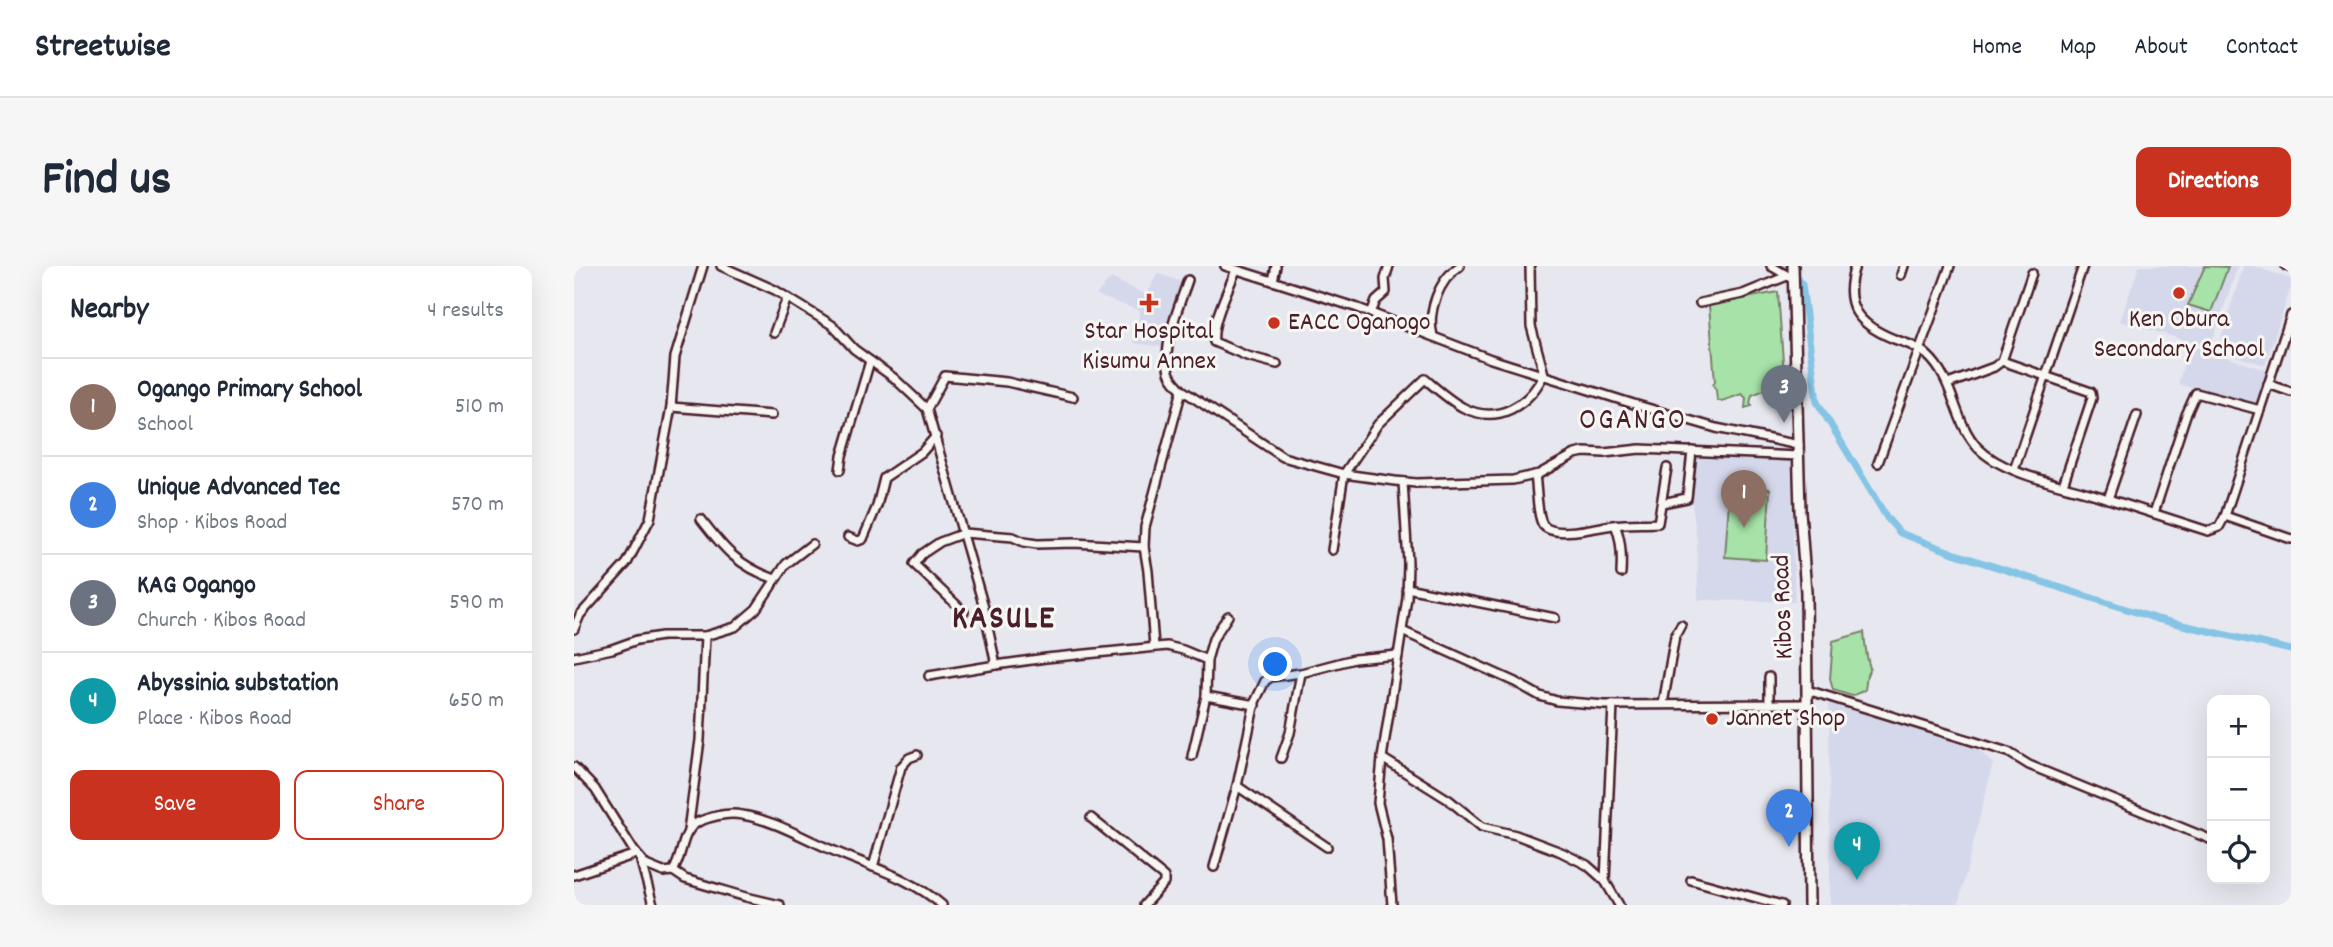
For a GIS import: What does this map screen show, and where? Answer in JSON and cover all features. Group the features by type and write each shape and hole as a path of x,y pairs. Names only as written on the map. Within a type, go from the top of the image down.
{"main road":[{"name":"Kibos Road","path":"1793,266 1791,278 1800,511 1807,592 1809,905"}],"street":[{"path":"574,629 580,615 627,562 650,519 671,407 675,357 703,266"},
{"path":"721,266 730,268 787,298 832,326 854,349 894,378 927,410 984,604 996,665"},
{"path":"1273,281 1276,266"},
{"path":"1371,313 1376,301 1386,292 1385,279 1389,266"},
{"path":"1433,336 1430,317 1433,305 1450,275 1460,266"},
{"path":"1332,550 1344,474 1378,424 1425,379 1465,408 1495,415 1511,412 1537,390 1544,374 1531,326 1530,266"},
{"path":"1772,266 1791,278"},
{"path":"1855,266 1849,284 1850,301 1857,314 1870,327 1920,350 1939,368 1948,384 1959,420 1980,450 2014,470 2208,531 2219,527 2225,516 2291,315"},
{"path":"1901,275 1904,266"},
{"path":"1878,463 1950,266"},
{"path":"2014,470 2083,266"},
{"path":"2286,266 2291,268"},
{"path":"1277,364 1247,356 1214,342 1231,267 1371,313 1491,359 1716,428 1799,445"},
{"path":"1948,384 1994,367 2001,361 2032,273"},
{"path":"1700,303 1743,294 1791,278"},
{"path":"1188,280 1167,358 1172,379 1182,390 1283,457 1344,474 1403,482 1499,481 1535,475 1584,452 1640,449 1799,456"},
{"path":"774,333 787,298"},
{"path":"840,470 870,360"},
{"path":"2001,361 2088,390 2092,395 2063,485"},
{"path":"927,410 945,376 1007,382 1073,397"},
{"path":"2268,384 2291,392"},
{"path":"1154,646 1149,572 1144,547 1145,527 1182,390"},
{"path":"2154,513 2186,415 2196,393 2260,410"},
{"path":"671,407 772,415"},
{"path":"2108,499 2137,415"},
{"path":"848,537 858,541 863,539 877,506 884,478 922,452 936,436"},
{"path":"1662,503 1686,498 1692,451"},
{"path":"1535,475 1540,520 1544,527 1557,531 1658,523 1667,468"},
{"path":"1392,905 1387,839 1378,803 1407,589 1403,482"},
{"path":"2225,516 2291,539"},
{"path":"701,519 739,563 754,572 775,579"},
{"path":"1615,525 1619,535 1620,573"},
{"path":"964,612 914,564 922,554 940,542 964,533 1013,537 1037,544 1144,547"},
{"path":"574,657 637,640 662,636 705,636 735,627 756,609 786,564 812,544"},
{"path":"1407,589 1555,618"},
{"path":"1192,756 1206,696 1207,660 1213,639 1228,616"},
{"path":"1663,704 1675,636 1681,625"},
{"path":"1402,631 1540,696 1577,704 1806,704"},
{"path":"673,871 688,831 703,706 705,636"},
{"path":"929,676 1046,657 1154,646 1183,650 1207,660"},
{"path":"1213,867 1237,786 1261,686 1268,678 1301,673 1354,659 1398,655"},
{"path":"1280,758 1290,733 1301,673"},
{"path":"1769,677 1769,704"},
{"path":"1807,690 2008,752 2029,765 2207,838"},
{"path":"1206,696 1255,705"},
{"path":"1605,881 1613,705"},
{"path":"873,867 901,766 917,755"},
{"path":"1382,758 1449,800 1482,827 1501,830 1561,852 1587,865 1605,881 1619,905"},
{"path":"574,766 595,789 638,857 651,903"},
{"path":"1237,786 1327,848"},
{"path":"688,831 700,821 713,817 746,815 795,832 914,885 932,902 942,905"},
{"path":"1091,818 1164,877 1164,883 1144,905"},
{"path":"574,875 638,857 663,872 673,871 685,878 780,905"},
{"path":"1691,880 1782,905"}],"shaded area":[{"name":"Ken Obura Secondary School","path":"2139,266 2238,266 2210,348 2120,321"},
{"path":"2243,266 2253,266 2291,279 2291,287 2265,365 2217,351"},
{"name":"Star Hospital Kisumu Annex","path":"1157,273 1185,283 1164,347 1133,343 1140,311 1096,295 1111,278 1147,295"},
{"path":"2189,345 2269,371 2257,406 2178,384"},
{"path":"1693,456 1791,460 1795,602 1698,600 1697,543 1691,494"},
{"path":"1829,700 1977,748 1993,764 1958,905 1830,905"}],"green space":[{"path":"2205,266 2228,267 2211,312 2188,305"},
{"path":"1778,292 1784,375 1776,377 1767,389 1752,395 1752,406 1745,408 1746,398 1742,394 1722,401 1717,400 1713,385 1715,382 1709,305"},
{"path":"1730,487 1770,489 1766,560 1725,557"},
{"path":"1864,632 1870,668 1865,690 1852,696 1833,690 1830,679 1833,641"}],"waterway":[{"path":"1788,266 1802,284 1817,402 1887,518 1900,533 1956,554 2157,619 2291,650"}],"place":[{"name":"Ken Obura Secondary School","path":"2179,293"},
{"name":"Star Hospital Kisumu Annex","path":"1149,303"},
{"name":"EACC Oganogo","path":"1274,323"},
{"name":"KAG Ogango","path":"1784,423"},
{"name":"Ogango Primary School","path":"1744,528"},
{"name":"Jannet Shop","path":"1712,719"},
{"name":"Unique Advanced Tec","path":"1789,847"},
{"name":"Abyssinia substation","path":"1857,880"}],"district":[{"name":"OGANGO","path":"1633,422"},
{"name":"KASULE","path":"1004,620"}]}
